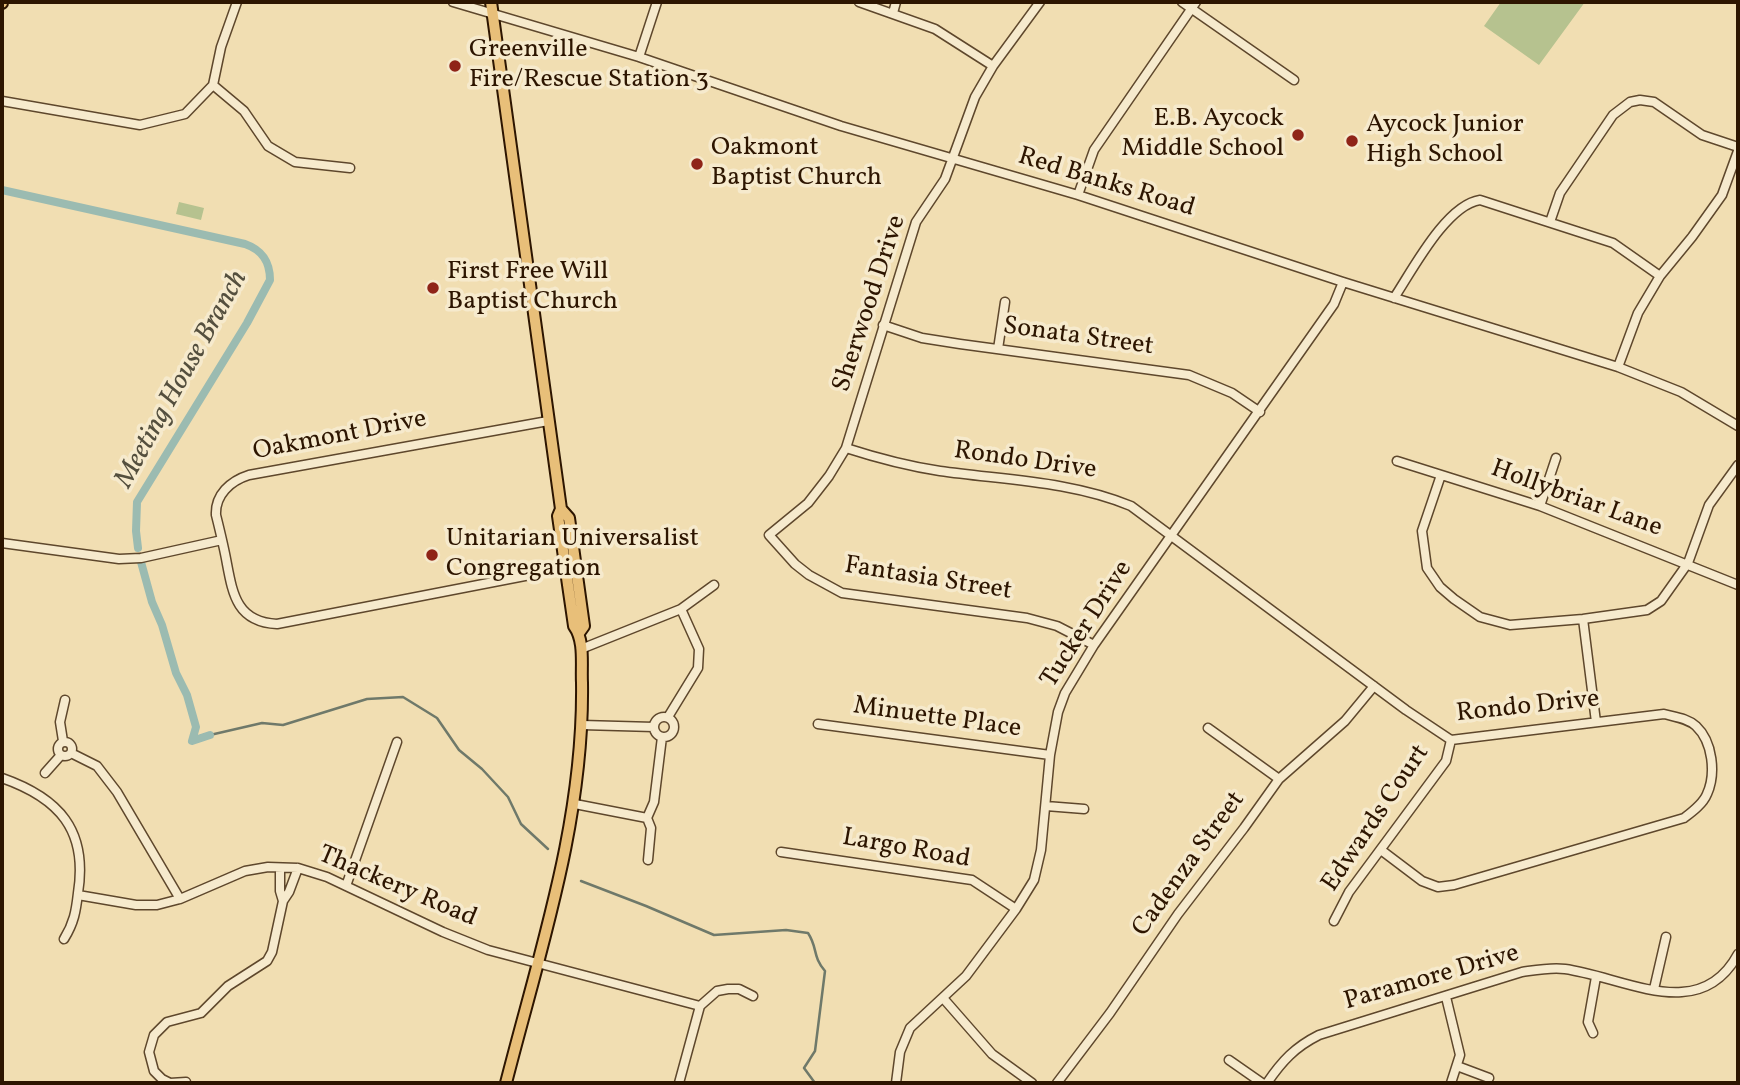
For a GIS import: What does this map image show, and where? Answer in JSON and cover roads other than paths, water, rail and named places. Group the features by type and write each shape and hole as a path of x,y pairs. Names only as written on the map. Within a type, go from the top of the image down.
{"main road":[{"path":"491,2 561,509 558,516 574,626 579,633 581,649 582,725 575,804 562,869 506,1083"},
{"path":"561,509 569,518 574,551 584,626 579,633"},
{"path":"559,521 564,525 569,549 574,551"},
{"path":"566,568 572,576 578,619 583,621"}],"street":[{"path":"2,101 140,125 185,114 212,85 221,47 237,2"},
{"name":"Red Banks Road","path":"453,2 639,57 841,126 1078,195 1343,282 1618,367 1681,392 1738,426"},
{"path":"639,57 657,2"},
{"path":"859,2 935,29 993,66"},
{"path":"893,12 896,2"},
{"name":"Sherwood Drive","path":"769,535 808,503 846,448 916,222 945,179 975,97 993,66 1040,2"},
{"path":"1182,2 1194,5 1294,79"},
{"path":"1078,195 1094,149 1194,5"},
{"path":"212,85 244,111 268,146 286,157 295,162 350,168"},
{"path":"1550,222 1560,193 1613,115 1630,102 1654,102 1702,135 1738,149 1722,195 1660,276 1638,313 1618,367"},
{"path":"1394,298 1443,226 1472,201 1480,200 1613,243 1660,276"},
{"name":"Tucker Drive","path":"896,1083 900,1052 910,1028 966,976 1034,880 1046,806 1050,755 1058,712 1065,693 1094,645 1335,304 1343,282"},
{"path":"998,349 1005,302"},
{"name":"Sonata Street","path":"883,326 922,338 1189,375 1233,393 1260,412"},
{"name":"Oakmont Drive","path":"548,421 237,479 221,495 216,507 233,593 241,609 251,618 265,624 566,568"},
{"name":"Rondo Drive","path":"846,448 915,467 1077,488 1130,506 1451,740 1664,714 1682,718 1696,726 1709,748 1713,776 1706,797 1684,818 1454,885 1438,887 1422,881 1381,850"},
{"path":"1540,506 1556,458"},
{"name":"Hollybriar Lane","path":"1397,460 1540,506 1738,584"},
{"path":"1441,475 1422,531 1427,568 1440,587 1480,617 1510,625 1647,610 1661,601 1688,563 1709,505 1738,465"},
{"name":"Fantasia Street","path":"769,535 795,564 842,593 1027,618 1057,626 1094,645"},
{"path":"2,543 119,559 141,558 222,540"},
{"path":"581,649 681,609 714,584"},
{"path":"668,718 698,668 699,649 681,609"},
{"path":"1583,619 1596,722"},
{"name":"Cadenza Street","path":"1057,1083 1111,1013 1178,914 1279,779 1345,721 1374,686"},
{"path":"64,741 60,722 65,700"},
{"path":"658,718 668,718 674,725 673,732 669,737 656,734 654,727 658,718"},
{"name":"Minuette Place","path":"818,724 1050,755"},
{"path":"582,725 654,727"},
{"path":"1209,728 1279,779"},
{"path":"648,860 651,828 647,818 654,802 662,737"},
{"name":"Edwards Court","path":"1334,921 1349,892 1446,761 1451,740"},
{"path":"64,741 72,747 71,753"},
{"path":"61,755 59,745 64,741"},
{"path":"346,886 397,742"},
{"path":"61,755 67,756 71,753"},
{"path":"71,753 97,766 117,792 180,899"},
{"path":"45,773 61,755"},
{"path":"2,778 43,796 64,817 72,831 81,860 73,925 64,939"},
{"path":"575,804 647,818"},
{"path":"1046,806 1084,809"},
{"name":"Largo Road","path":"781,852 972,880 1016,909"},
{"path":"280,867 280,891 283,901"},
{"name":"Thackery Road","path":"78,895 136,905 157,905 180,899 231,876 257,868 298,868 327,877 461,940 700,1006"},
{"path":"186,1082 170,1083 154,1071 149,1052 154,1035 167,1022 201,1013 228,986 267,961 272,952 283,901 298,868"},
{"path":"1654,989 1665,937"},
{"name":"Paramore Drive","path":"1265,1083 1286,1056 1319,1035 1522,972 1565,969 1674,993 1702,990 1724,973 1738,954"},
{"path":"1593,1034 1588,1022 1596,977"},
{"path":"680,1083 700,1006 717,991 739,989 753,996"},
{"path":"1446,997 1460,1055 1451,1083"},
{"path":"943,998 992,1054 1032,1083"},
{"path":"1229,1060 1265,1083"},
{"path":"1457,1066 1489,1078"}],"waterway":[{"name":"Meeting House Branch","path":"2,190 245,244 256,249 267,262 270,280 247,323 137,502 138,548"},
{"name":"Meeting House Branch","path":"141,562 176,673 187,695 196,727 192,741 210,735"},
{"name":"Meeting House Branch","path":"210,735 262,723 283,725 367,699 403,697 437,718 459,750 482,769 508,797 521,824 548,849"},
{"name":"Meeting House Branch","path":"581,881 714,935 786,930 808,933 818,961 825,971 815,1051 804,1068 815,1083"}],"place":[{"name":"Greenville Fire/Rescue Station 3","path":"455,66"},
{"name":"E.B. Aycock Middle School","path":"1298,135"},
{"name":"Aycock Junior High School","path":"1352,141"},
{"name":"Oakmont Baptist Church","path":"697,164"},
{"name":"First Free Will Baptist Church","path":"433,288"},
{"name":"Unitarian Universalist Congregation","path":"432,555"}]}
